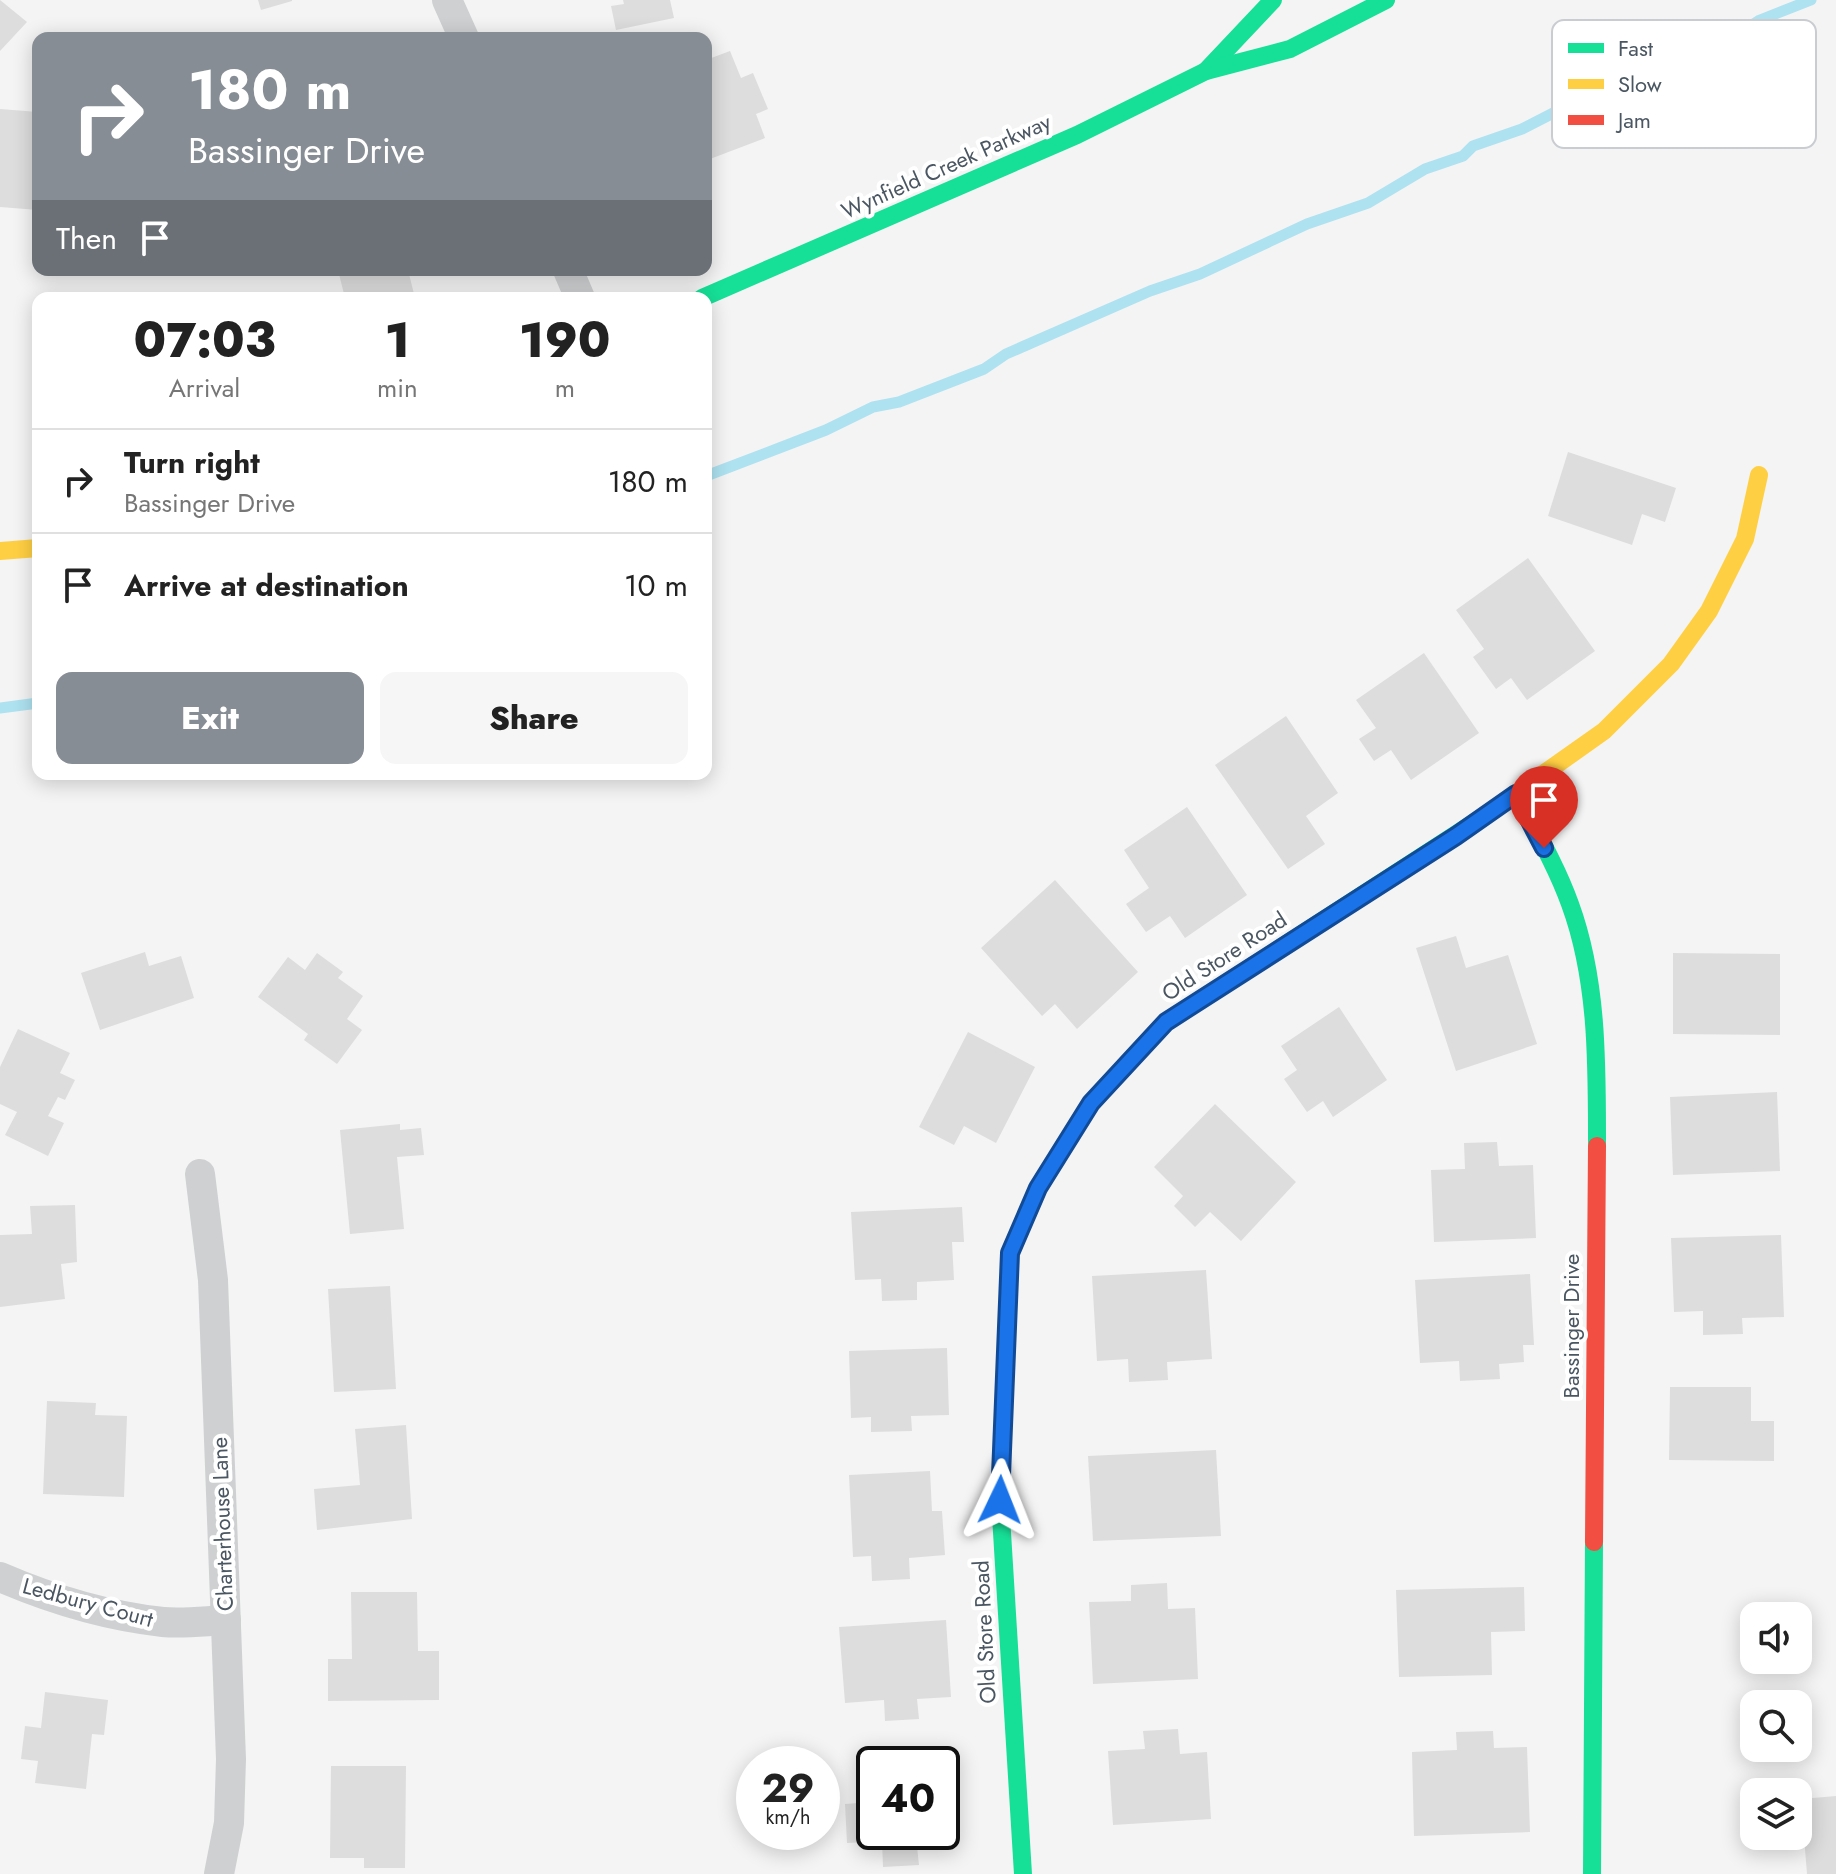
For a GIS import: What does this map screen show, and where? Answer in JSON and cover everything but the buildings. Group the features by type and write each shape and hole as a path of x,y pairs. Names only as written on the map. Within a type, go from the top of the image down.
{"street":[{"path":"447,0 461,32"},
{"name":"Wynfield Creek Parkway","path":"1206,71 1273,0"},
{"name":"Wynfield Creek Parkway","path":"712,294 1077,135 1206,71 1290,49 1386,0"},
{"name":"Old Store Road","path":"1023,1874 1000,1500 1010,1253 1038,1188 1091,1103 1166,1022 1456,836 1604,731 1671,664 1709,611 1745,539 1759,475"},
{"path":"0,551 32,548"},
{"name":"Bassinger Drive","path":"1516,794 1550,858 1576,920 1591,987 1597,1080 1592,1874"},
{"name":"Charterhouse Lane","path":"200,1174 213,1280 231,1759 229,1823 219,1874"},
{"name":"Ledbury Court","path":"0,1577 65,1601 127,1617 166,1622 226,1620"}],"waterway":[{"path":"1760,20 1811,0"},
{"path":"712,474 826,430 873,407 899,402 984,369 1006,354 1150,291 1200,274 1307,224 1368,203 1425,169 1463,156 1473,146 1522,129 1552,114"},
{"path":"0,708 32,704"}],"traffic: fast":[{"path":"1206,71 1273,0"},
{"path":"712,294 1077,135 1206,71 1290,49 1386,0"},
{"path":"1516,794 1570,904 1586,962 1596,1054 1597,1146"},
{"path":"1153,1036 1166,1022 1481,818"},
{"path":"1009,1282 1000,1500 1023,1874"},
{"path":"1592,1874 1594,1542"}],"traffic: slow":[{"path":"1481,818 1604,731 1671,664 1709,611 1745,539 1759,475"},
{"path":"0,551 32,548"}],"traffic: jam":[{"path":"1009,1282 1010,1253 1038,1188 1091,1103 1153,1036"},
{"path":"1594,1542 1597,1146"}],"route":[{"path":"1000,1500 1010,1253 1038,1188 1091,1103 1166,1022 1456,836 1516,794 1544,848"}]}
